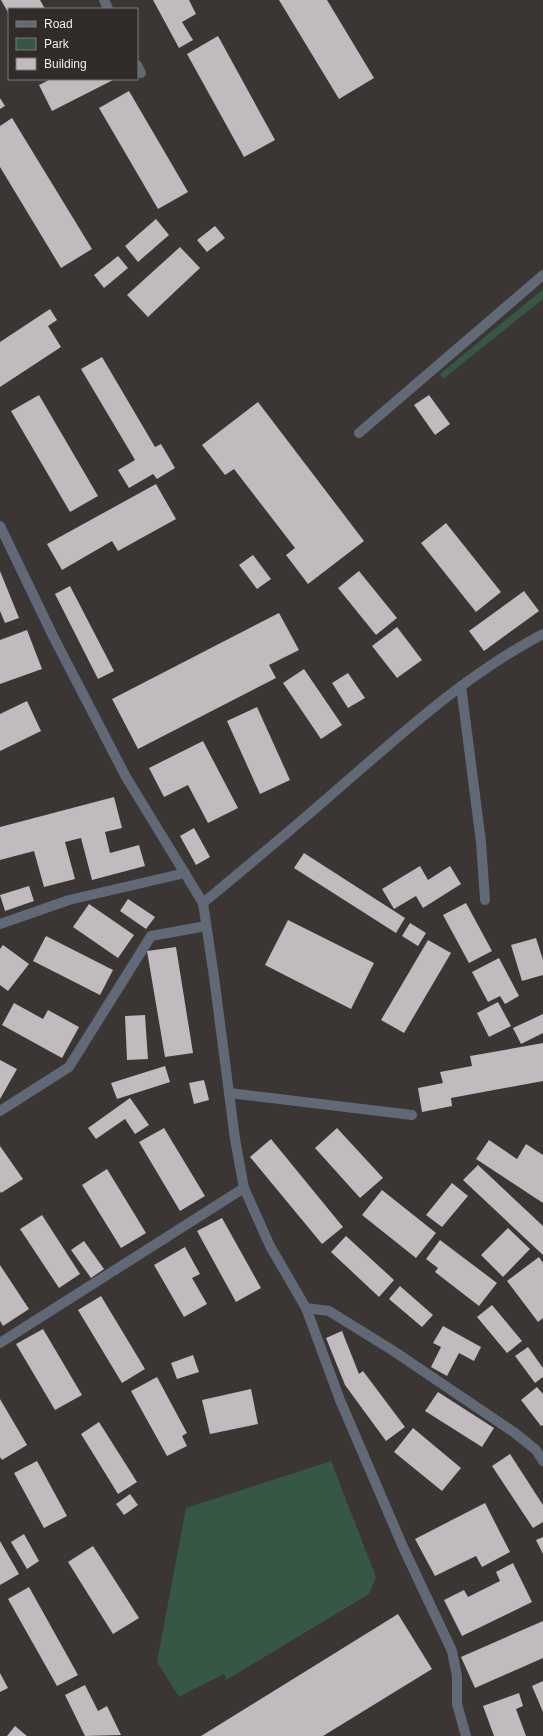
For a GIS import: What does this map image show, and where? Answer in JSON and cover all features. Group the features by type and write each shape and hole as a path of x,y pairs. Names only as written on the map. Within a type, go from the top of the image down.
{"street":[{"path":"359,433 543,275"},
{"path":"0,526 54,638 126,777 203,902 235,1139 244,1188 270,1246 306,1308 340,1400 403,1547 452,1651 457,1676 457,1704 466,1736"},
{"path":"203,902 324,801 394,738 461,686 524,644 543,634"},
{"path":"461,686 481,842 485,900"},
{"path":"0,924 69,900 185,873"},
{"path":"0,1111 69,1067 151,936 206,926"},
{"path":"229,1093 412,1116"},
{"path":"0,1343 244,1188"},
{"path":"306,1308 329,1311 392,1350 515,1433 536,1450 543,1461"}],"green space":[{"path":"543,289 543,299 443,379 440,374"},
{"path":"331,1461 376,1577 369,1594 226,1680 224,1674 179,1697 157,1662 186,1508"}],"building":[{"path":"1,0 40,0 44,8 8,8 8,12"},
{"path":"153,0 189,0 196,14 182,22 193,40 179,48"},
{"path":"279,0 327,0 374,78 339,99"},
{"path":"218,36 275,140 244,157 187,54"},
{"path":"49,80 113,80 52,111 39,85"},
{"path":"129,91 188,192 158,209 99,108"},
{"path":"0,98 5,106 0,109"},
{"path":"12,118 92,249 61,268 0,167 0,126"},
{"path":"156,219 169,235 138,262 125,246"},
{"path":"215,226 225,238 207,252 197,240"},
{"path":"180,247 200,268 148,317 127,295"},
{"path":"118,256 128,268 104,288 94,275"},
{"path":"50,309 57,320 48,326 61,347 0,387 0,342"},
{"path":"102,357 155,447 161,444 175,468 157,479 153,474 129,488 118,470 135,460 81,369"},
{"path":"39,395 98,496 70,512 11,411"},
{"path":"429,395 450,424 435,435 414,405"},
{"path":"258,402 364,541 308,584 286,555 295,548 234,469 225,475 202,445"},
{"path":"156,484 176,519 118,551 112,541 62,570 47,544"},
{"path":"446,523 501,592 476,612 421,543"},
{"path":"253,555 271,579 257,589 239,565"},
{"path":"0,571 19,618 5,623 0,611"},
{"path":"359,571 397,618 376,635 338,588"},
{"path":"70,586 114,671 98,679 55,594"},
{"path":"524,591 539,611 484,651 469,631"},
{"path":"279,613 299,650 269,665 276,678 138,749 112,699"},
{"path":"397,627 422,660 397,678 372,646"},
{"path":"27,630 42,669 0,684 0,640"},
{"path":"304,669 342,725 321,739 283,683"},
{"path":"348,673 365,698 348,708 332,683"},
{"path":"27,701 41,731 0,751 0,714"},
{"path":"257,707 290,780 260,794 227,721"},
{"path":"203,741 238,808 208,823 188,785 164,797 149,768"},
{"path":"114,797 122,828 105,832 110,853 139,845 145,866 92,880 81,838 65,842 75,879 44,887 34,851 0,860 0,827"},
{"path":"194,828 210,857 196,865 180,836"},
{"path":"304,853 405,918 396,933 294,868"},
{"path":"420,866 428,880 450,866 461,884 423,908 416,896 394,909 382,889"},
{"path":"29,886 34,901 5,911 0,895"},
{"path":"128,899 155,917 146,929 120,911"},
{"path":"466,903 492,951 469,963 443,915"},
{"path":"89,904 134,935 118,958 73,927"},
{"path":"288,920 374,963 351,1009 265,965"},
{"path":"410,923 426,933 418,946 402,936"},
{"path":"46,936 113,970 100,995 33,961"},
{"path":"536,938 543,960 543,975 522,981 511,945"},
{"path":"428,940 451,953 404,1033 381,1020"},
{"path":"3,945 29,964 8,991 0,985 0,949"},
{"path":"176,947 193,1053 165,1057 147,951"},
{"path":"499,958 519,996 505,1004 500,996 488,1002 472,972"},
{"path":"498,1002 511,1026 489,1037 477,1013"},
{"path":"14,1003 43,1019 48,1010 79,1027 62,1058 2,1025"},
{"path":"543,1014 543,1033 521,1044 513,1028"},
{"path":"145,1015 148,1059 127,1060 125,1016"},
{"path":"543,1043 543,1081 451,1098 452,1106 422,1112 418,1088 443,1083 440,1072 472,1066 470,1056"},
{"path":"0,1060 17,1069 0,1099"},
{"path":"165,1066 170,1082 117,1099 111,1083"},
{"path":"204,1080 209,1100 194,1104 189,1083"},
{"path":"130,1098 149,1125 135,1134 125,1119 96,1139 88,1128"},
{"path":"164,1128 205,1196 180,1211 139,1142"},
{"path":"337,1128 383,1178 360,1198 315,1148"},
{"path":"271,1139 343,1227 322,1244 250,1157"},
{"path":"489,1140 517,1159 526,1144 543,1155 543,1203 476,1159"},
{"path":"0,1146 23,1179 1,1193 0,1191"},
{"path":"478,1165 543,1226 543,1255 463,1180"},
{"path":"107,1169 146,1233 121,1248 82,1185"},
{"path":"452,1183 468,1196 442,1227 426,1215"},
{"path":"382,1190 436,1233 416,1258 362,1215"},
{"path":"42,1215 80,1274 59,1288 20,1229"},
{"path":"222,1218 261,1288 236,1302 197,1231"},
{"path":"508,1228 530,1249 503,1277 481,1255"},
{"path":"346,1236 394,1280 379,1297 331,1252"},
{"path":"440,1240 497,1283 479,1306 435,1272 438,1268 426,1259"},
{"path":"84,1241 104,1269 91,1278 71,1250"},
{"path":"185,1247 200,1274 192,1278 207,1304 184,1317 154,1265"},
{"path":"539,1257 543,1263 543,1318 538,1322 507,1281"},
{"path":"0,1265 29,1309 3,1326 0,1321"},
{"path":"400,1286 433,1315 422,1327 389,1299"},
{"path":"101,1296 145,1369 122,1383 78,1310"},
{"path":"492,1305 522,1341 507,1353 477,1317"},
{"path":"443,1326 481,1347 474,1361 459,1353 447,1376 431,1367 441,1347 433,1343"},
{"path":"43,1329 82,1395 55,1410 16,1344"},
{"path":"342,1331 359,1374 363,1371 405,1427 386,1441 345,1385 326,1338"},
{"path":"528,1347 543,1368 543,1377 535,1383 515,1356"},
{"path":"193,1355 199,1372 177,1379 171,1363"},
{"path":"157,1377 187,1433 182,1436 187,1446 167,1456 131,1391"},
{"path":"537,1387 543,1394 543,1425 541,1426 521,1400"},
{"path":"251,1389 258,1424 210,1434 202,1400"},
{"path":"438,1392 494,1428 482,1447 425,1411"},
{"path":"0,1399 27,1445 2,1460 0,1457"},
{"path":"99,1422 137,1482 118,1494 81,1434"},
{"path":"413,1428 461,1468 442,1491 394,1452"},
{"path":"510,1454 543,1505 543,1522 533,1528 492,1466"},
{"path":"37,1461 67,1516 44,1528 14,1473"},
{"path":"130,1494 138,1505 124,1515 116,1504"},
{"path":"485,1503 510,1552 482,1567 476,1556 435,1576 415,1539"},
{"path":"24,1534 39,1561 27,1569 11,1542"},
{"path":"543,1537 543,1554 536,1540"},
{"path":"0,1541 19,1574 0,1585"},
{"path":"93,1546 139,1618 113,1634 68,1562"},
{"path":"513,1563 532,1602 462,1636 444,1600 464,1590 468,1597 500,1581 496,1572"},
{"path":"29,1587 78,1675 57,1686 8,1599"},
{"path":"398,1614 432,1669 323,1736 201,1736"},
{"path":"543,1621 543,1658 475,1688 461,1657"},
{"path":"0,1673 8,1688 0,1692"},
{"path":"543,1681 543,1712 532,1686"},
{"path":"85,1685 98,1711 107,1706 121,1735 85,1736 65,1695"},
{"path":"519,1693 523,1706 516,1709 526,1736 494,1736 483,1706"},
{"path":"15,1726 27,1736 7,1736"}]}
